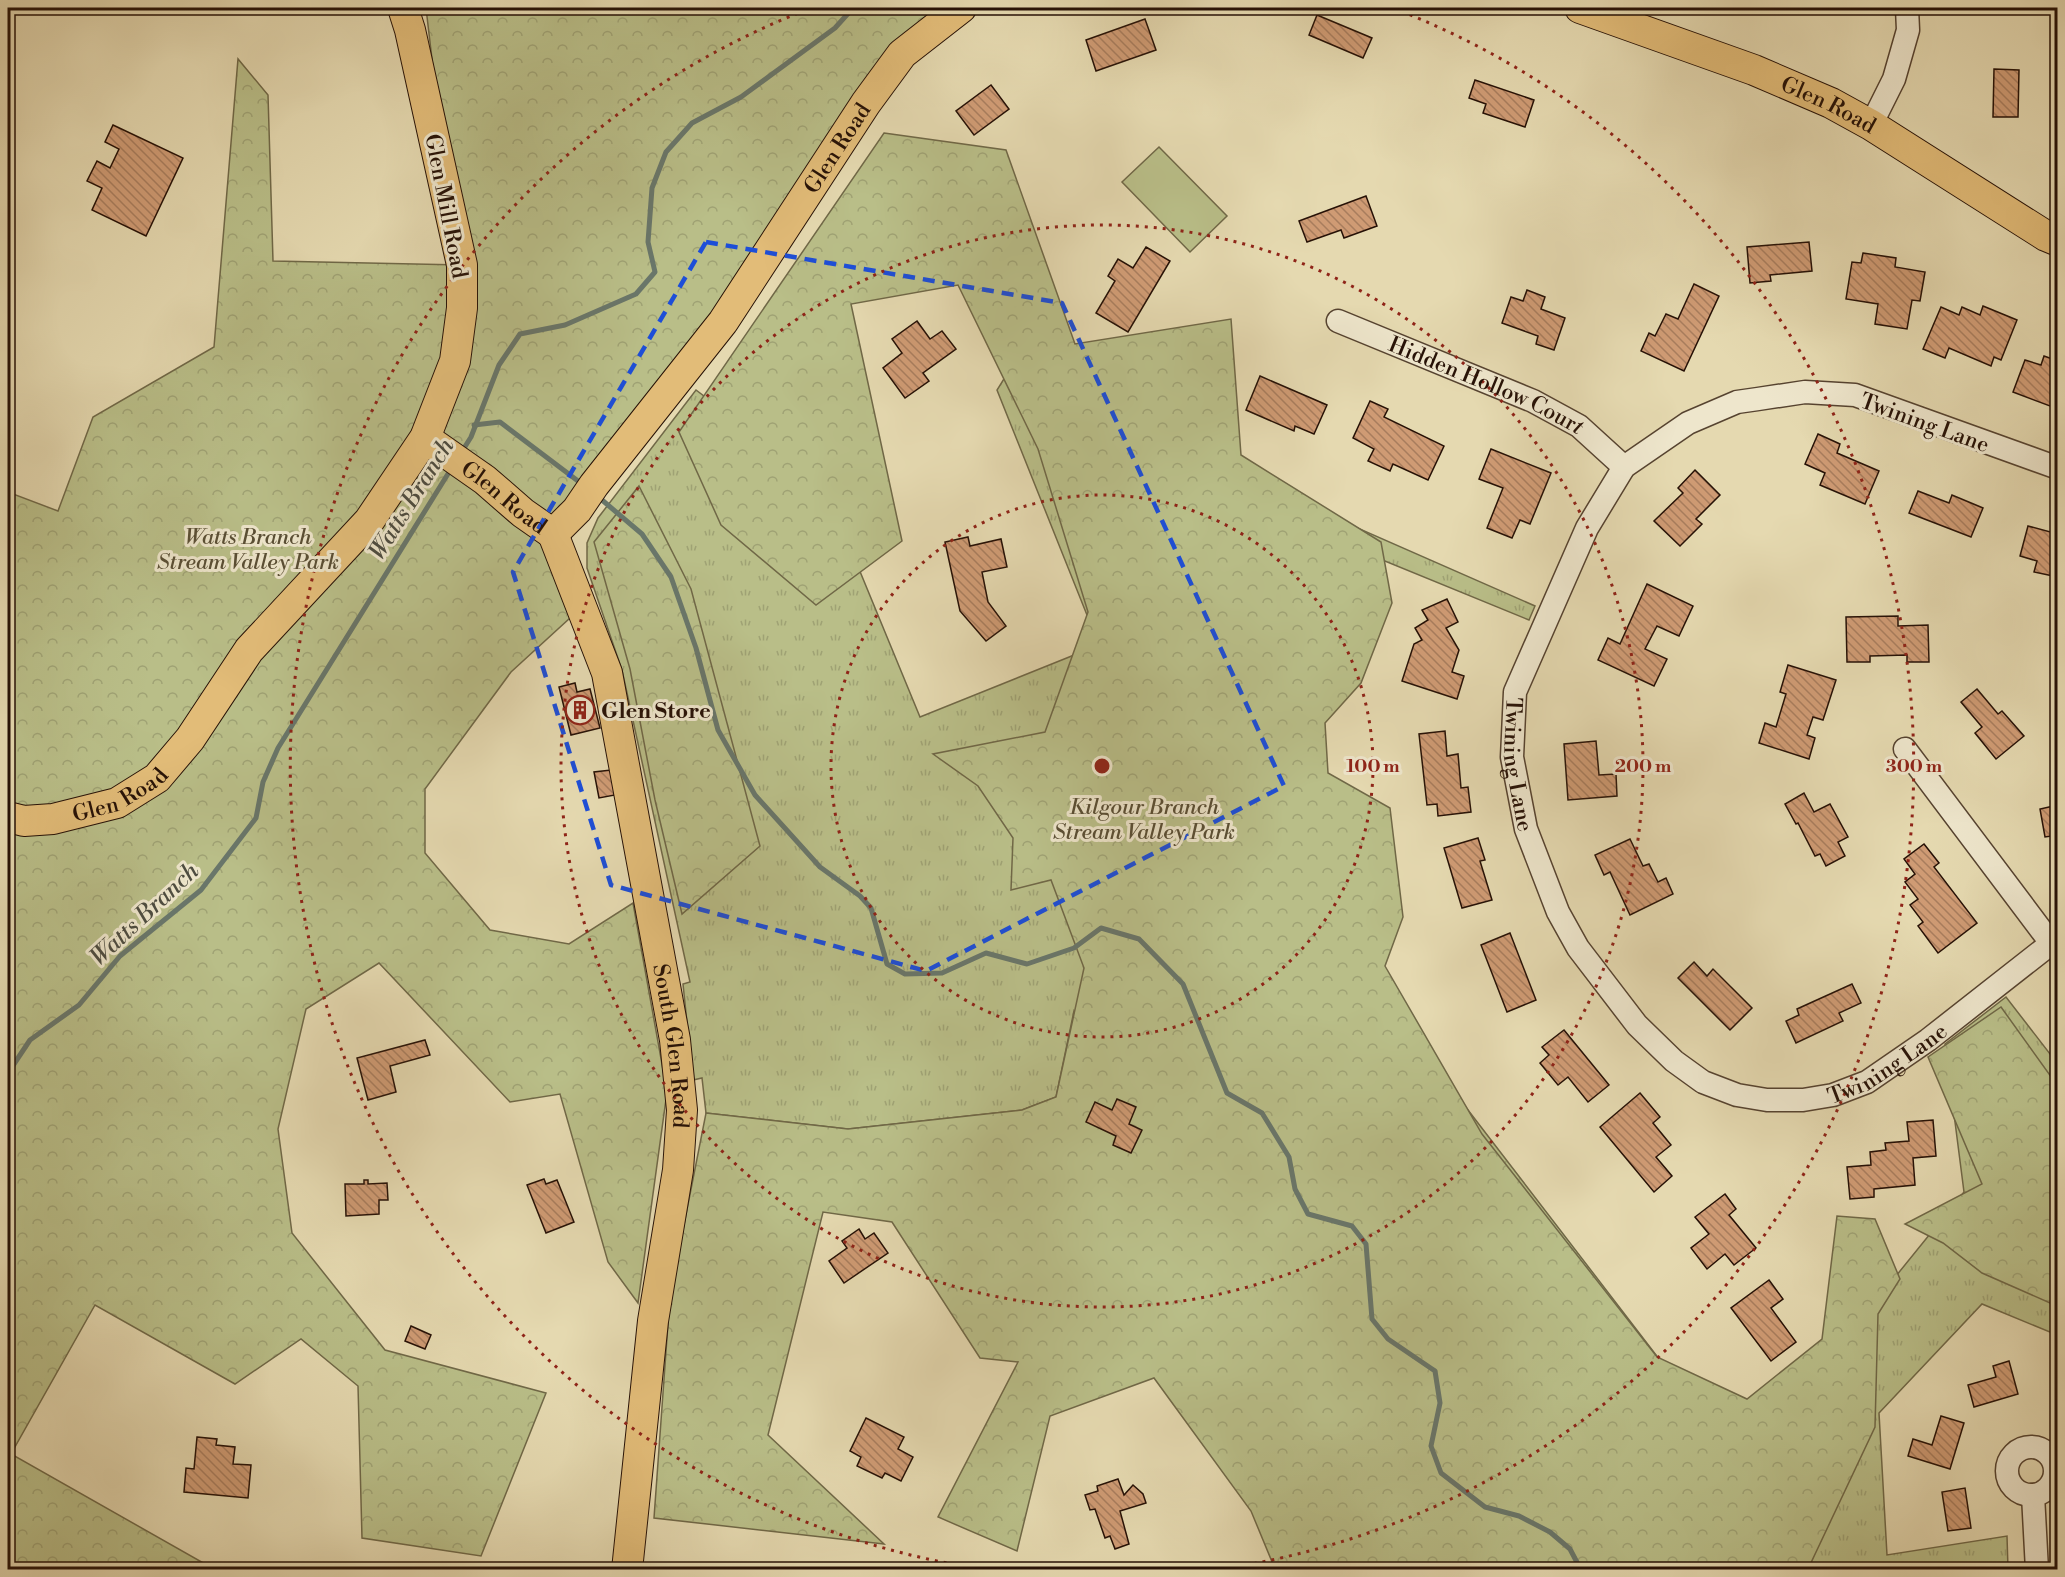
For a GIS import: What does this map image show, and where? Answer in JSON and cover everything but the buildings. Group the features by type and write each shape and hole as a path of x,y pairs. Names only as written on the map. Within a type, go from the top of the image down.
{"main road":[{"name":"Glen Mill Road","path":"403,8 410,30 462,265 462,308 455,361 434,444"},
{"name":"Glen Road","path":"8,817 24,820 53,819 117,803 157,778 190,739 249,650 369,521 434,444 486,480 523,513 552,534 577,510 594,485 723,322 866,103 902,54 961,8"},
{"name":"Glen Road","path":"1580,8 1755,70 1831,103 1871,125 2046,236 2058,241"},
{"name":"South Glen Road","path":"552,534 607,673 675,1040 682,1110 678,1170 654,1321 627,1569"}],"street":[{"path":"1871,125 1894,79 1908,30 1907,8"},
{"name":"Hidden Hollow Court","path":"1338,321 1533,401 1580,426 1624,467"},
{"name":"Twining Lane","path":"2054,941 1928,1040 1867,1082 1833,1095 1803,1100 1767,1100 1737,1095 1703,1082 1674,1061 1637,1024 1578,948 1558,912 1526,829 1512,757 1515,692 1587,528 1624,467 1688,423 1737,402 1805,392 1855,395 2058,468"},
{"path":"1905,749 2054,941"},
{"path":"2033,1495 2044,1562"}],"highlighted area":[{"path":"706,242 1062,303 1284,786 926,971 611,885 513,572"}],"green space":[{"name":"Watts Branch Stream Valley Park","path":"426,8 961,8 902,54 553,533 582,607 511,672 425,789 425,853 490,930 569,944 633,903 667,1092 638,1303 608,1262 560,1094 510,1102 379,963 306,1009 278,1129 292,1233 385,1350 546,1393 481,1556 362,1538 358,1386 301,1339 235,1384 95,1305 11,1454 214,1569 8,1569 8,492 58,511 93,417 214,347 238,59 268,95 273,261 462,265 449,204"},
{"path":"884,133 1006,150 1075,344 1231,319 1241,455 1381,542 1392,603 1361,683 1325,723 1328,773 1390,808 1403,917 1385,966 1482,1134 1657,1357 1747,1399 1822,1339 1837,1216 1875,1219 1900,1279 1878,1314 1875,1427 1809,1567 1812,1569 1275,1569 1251,1511 1154,1378 1050,1416 1017,1551 938,1517 1018,1362 980,1358 892,1222 823,1212 768,1435 884,1544 654,1518 670,1296 706,1113 848,1129 1022,1110 1056,1097 1084,968 1051,880 1011,890 1013,838 978,786 933,754 1045,732 1088,612 1038,449 958,285 851,304 902,541 816,605 721,525 679,432"},
{"path":"1159,147 1227,216 1190,252 1122,182"},
{"name":"Kilgour Branch Stream Valley Park","path":"1007,374 1535,606 1529,620 1380,559 1325,701 1322,865 1448,1084 1719,1437 1849,1334 1964,1192 1945,1044 2006,997 2057,1063 2057,1335 1982,1304 1879,1413 1887,1555 2007,1536 2008,1569 1341,1569 1074,1011 1056,1097 1022,1110 848,1129 706,1113 702,1078 693,1080 683,984 690,982 622,670 587,568 587,543 598,518 696,390 826,489 920,717 1099,645 997,390"},
{"path":"639,486 691,589 760,846 682,914 655,800 630,669 594,542"},
{"path":"2001,1007 2057,1085 2057,1306 1982,1273 1943,1243 1905,1224 1982,1184 1928,1057"}],"waterway":[{"name":"Watts Branch","path":"461,453 471,437 499,365 520,334 565,325 636,294 655,272 648,242 652,188 666,152 692,123 741,97 835,28 853,8"},
{"path":"474,425 500,422 578,481"},
{"name":"Watts Branch","path":"8,1073 30,1040 79,1005 120,956 201,890 256,818 263,782 278,748 451,469"},
{"path":"602,500 642,534 671,577 696,648 718,730 755,795 820,867 860,896 871,908 887,964 905,974 942,973 986,953 1027,964 1074,948 1101,928 1139,939 1183,984 1227,1093 1262,1113 1289,1157 1295,1189 1308,1214 1352,1226 1366,1244 1372,1319 1388,1339 1435,1371 1440,1403 1431,1446 1441,1473 1485,1507 1519,1516 1550,1532 1570,1549 1581,1570"}],"place":[{"name":"Glen Store","path":"580,710"}]}
